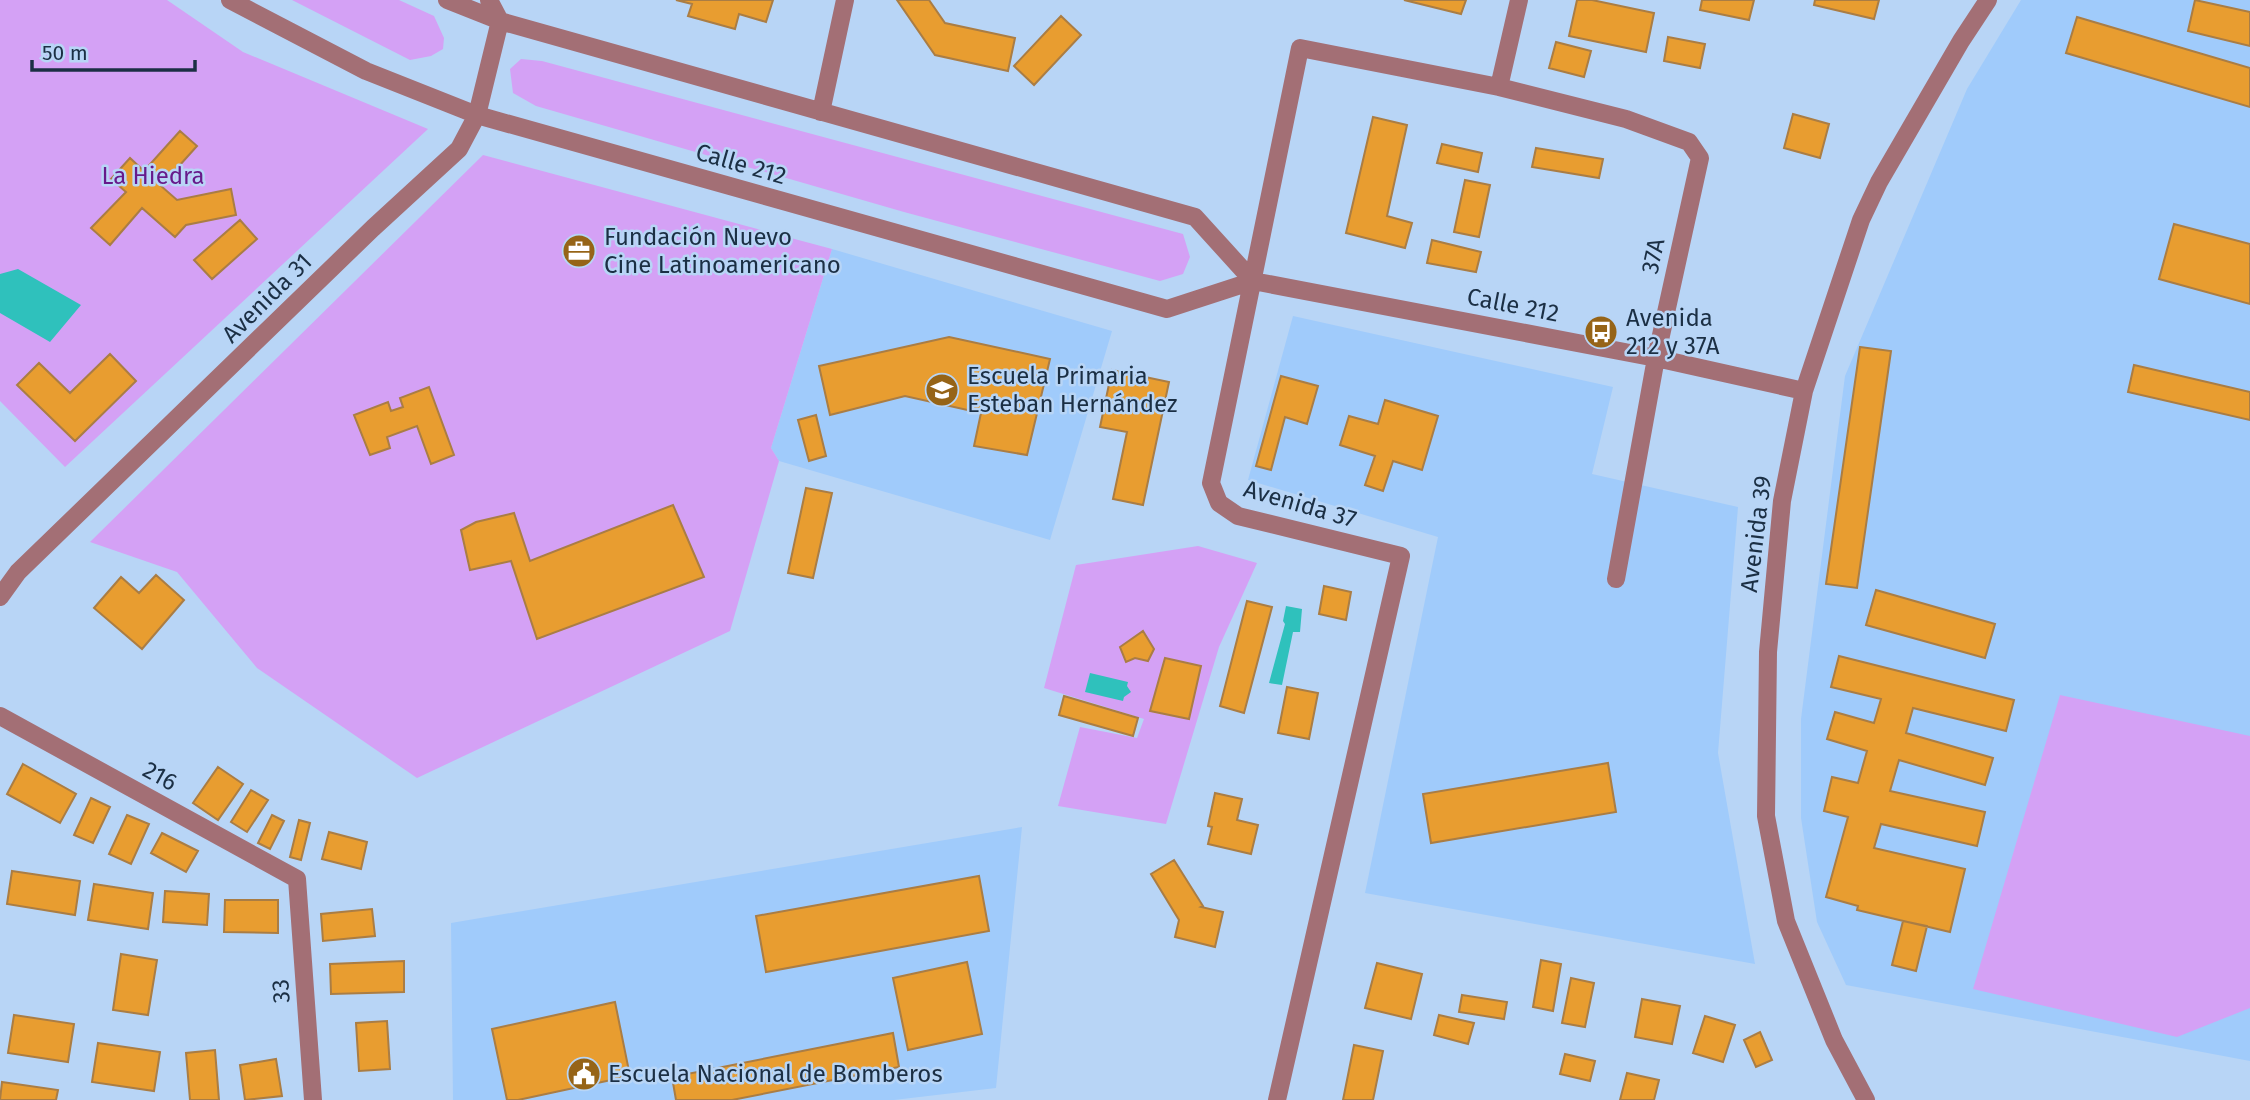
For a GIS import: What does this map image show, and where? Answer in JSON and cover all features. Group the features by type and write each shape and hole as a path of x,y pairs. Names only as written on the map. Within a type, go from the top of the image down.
{"street":[{"name":"Calle 212","path":"230,0 366,71 477,115 1167,309 1253,281 1656,358 1804,391"},
{"path":"447,0 500,22 1195,217 1253,281"},
{"path":"489,0 500,22"},
{"path":"821,112 845,0"},
{"path":"1499,87 1519,0"},
{"name":"Avenida 39","path":"1866,1100 1834,1040 1786,921 1766,816 1768,652 1782,501 1804,391 1857,231 1878,182 1988,0"},
{"name":"Avenida 31","path":"0,597 18,572 373,228 459,149 477,115 500,22"},
{"name":"Avenida 37","path":"1277,1100 1401,556 1238,516 1219,503 1211,483 1300,48 1499,87"},
{"name":"37A","path":"1499,87 1626,119 1689,142 1700,158 1656,358 1616,579"},
{"name":"216","path":"0,716 297,879"},
{"name":"33","path":"297,879 313,1100"}],"shaded area":[{"path":"2021,0 2250,0 2250,1061 1846,985 1817,922 1801,818 1801,719 1845,376 1967,89"},
{"name":"Escuela Primaria Esteban Hernández","path":"832,249 1112,331 1050,540 779,461 771,448"},
{"path":"18,269 81,305 50,342 0,313 0,274"},
{"path":"1293,316 1613,387 1592,474 1738,507 1718,753 1755,964 1365,893 1438,537 1248,480"},
{"path":"1286,606 1302,609 1300,632 1293,632 1282,685 1269,683 1285,624 1283,621"},
{"path":"1090,673 1128,682 1127,686 1131,692 1123,701 1085,692"},
{"path":"1022,827 996,1088 894,1100 453,1100 451,923"}],"green space":[{"name":"La Hiedra","path":"0,0 167,0 243,52 428,129 65,467 0,401"},
{"path":"292,0 399,0 434,16 444,38 443,49 431,56 410,60"},
{"path":"521,59 542,61 1183,234 1190,257 1183,274 1160,281 904,212 536,106 513,93 510,69"},
{"path":"483,155 832,249 771,448 779,461 730,631 417,778 257,668 177,572 90,542"},
{"path":"1198,546 1257,563 1219,647 1166,824 1058,806 1080,727 1137,738 1144,719 1044,688 1076,565"},
{"path":"2060,695 2250,736 2250,1008 2177,1037 1973,989"}],"building":[{"path":"676,0 773,0 766,22 739,14 735,29 688,16 692,4"},
{"path":"897,0 929,0 945,23 1015,38 1008,71 935,55"},
{"path":"1404,0 1466,0 1461,14"},
{"path":"1577,0 1592,0 1654,13 1646,52 1569,36"},
{"path":"1702,0 1754,0 1749,20 1700,10"},
{"path":"1815,0 1879,0 1874,19 1814,5"},
{"path":"2195,0 2250,12 2250,46 2188,31"},
{"path":"1061,16 1081,35 1034,85 1014,66"},
{"path":"2077,17 2250,68 2250,107 2066,53"},
{"path":"1668,37 1705,44 1700,68 1664,61"},
{"path":"1556,42 1591,51 1584,77 1549,68"},
{"path":"1793,114 1829,124 1820,158 1784,148"},
{"path":"1373,117 1407,125 1387,216 1412,223 1405,248 1346,233"},
{"path":"180,131 197,146 161,186 177,200 231,189 236,215 186,225 175,237 142,208 110,245 91,228 126,192 111,179 130,158 144,171"},
{"path":"1442,144 1482,153 1478,172 1437,163"},
{"path":"1536,148 1603,159 1599,178 1532,167"},
{"path":"1465,180 1490,185 1479,237 1454,232"},
{"path":"240,220 257,239 212,279 194,260"},
{"path":"2174,224 2250,244 2250,304 2159,279"},
{"path":"1432,240 1481,252 1476,272 1427,263"},
{"path":"949,337 1050,359 1027,455 974,446 981,413 905,396 830,415 819,366"},
{"path":"1860,347 1891,351 1857,588 1826,584"},
{"path":"110,354 136,381 75,441 17,385 39,363 70,393"},
{"path":"2134,365 2250,392 2250,420 2128,392"},
{"path":"1112,370 1169,382 1143,505 1113,499 1127,432 1100,427"},
{"path":"1281,376 1318,386 1307,424 1285,417 1271,470 1256,466"},
{"path":"429,387 454,455 431,464 417,426 387,437 390,448 370,455 354,415 388,402 391,411 403,407 400,398"},
{"path":"1385,400 1438,416 1422,470 1393,461 1383,491 1365,485 1375,456 1340,445 1349,416 1378,424"},
{"path":"816,415 826,456 809,461 798,420"},
{"path":"806,488 832,493 813,578 788,573"},
{"path":"673,505 704,577 537,639 511,561 470,570 461,530 476,522 514,513 530,561"},
{"path":"156,575 184,600 142,649 94,608 121,577 139,593"},
{"path":"1324,586 1351,592 1346,620 1319,614"},
{"path":"1876,590 1995,624 1985,658 1866,625"},
{"path":"1247,601 1272,607 1244,713 1220,706"},
{"path":"1143,631 1154,649 1148,661 1135,658 1126,662 1120,647"},
{"path":"1839,656 2014,700 2006,731 1913,708 1906,733 1993,758 1985,785 1899,760 1890,791 1985,812 1977,846 1881,824 1874,848 1965,869 1950,932 1857,910 1858,906 1826,897 1848,817 1824,811 1832,777 1858,783 1867,751 1827,739 1835,712 1874,723 1881,699 1831,687"},
{"path":"1165,658 1201,666 1189,719 1150,711"},
{"path":"1287,687 1318,693 1309,739 1278,733"},
{"path":"1064,696 1138,718 1133,736 1059,715"},
{"path":"1608,763 1616,812 1431,843 1423,794"},
{"path":"23,764 76,794 60,823 7,794"},
{"path":"218,767 243,784 218,820 193,803"},
{"path":"251,790 268,800 247,832 231,822"},
{"path":"1215,793 1242,799 1237,820 1258,825 1251,854 1208,844 1212,827 1208,826"},
{"path":"91,798 110,807 93,843 74,835"},
{"path":"127,815 149,824 131,864 109,854"},
{"path":"272,815 284,821 270,849 258,843"},
{"path":"299,820 310,823 301,860 290,857"},
{"path":"329,832 367,842 361,869 322,859"},
{"path":"162,833 198,851 186,872 151,853"},
{"path":"1174,860 1203,906 1201,907 1223,912 1215,947 1175,937 1179,920 1151,874"},
{"path":"12,871 80,881 75,915 7,904"},
{"path":"979,876 989,931 766,972 756,916"},
{"path":"94,884 153,893 148,929 88,920"},
{"path":"165,891 209,894 207,925 163,922"},
{"path":"225,900 278,900 278,933 224,932"},
{"path":"372,909 375,936 323,941 321,914"},
{"path":"1903,921 1927,926 1916,971 1892,965"},
{"path":"121,954 157,960 148,1015 113,1010"},
{"path":"1541,960 1561,964 1553,1011 1533,1007"},
{"path":"404,961 404,992 331,994 330,964"},
{"path":"967,962 982,1034 908,1050 893,978"},
{"path":"1377,963 1422,974 1411,1019 1365,1008"},
{"path":"1571,978 1594,983 1585,1027 1562,1023"},
{"path":"1462,995 1507,1002 1504,1019 1459,1012"},
{"path":"1642,999 1680,1006 1672,1044 1635,1037"},
{"path":"615,1002 630,1076 518,1100 507,1100 492,1029"},
{"path":"14,1015 74,1024 68,1062 8,1053"},
{"path":"1439,1015 1474,1023 1468,1044 1434,1035"},
{"path":"1705,1016 1735,1025 1723,1062 1693,1053"},
{"path":"387,1021 390,1069 359,1071 356,1023"},
{"path":"1760,1032 1772,1060 1756,1067 1744,1040"},
{"path":"893,1033 899,1067 732,1100 676,1100 672,1077"},
{"path":"98,1043 160,1052 154,1091 92,1082"},
{"path":"1354,1045 1383,1051 1373,1100 1343,1100"},
{"path":"215,1050 219,1100 190,1100 186,1053"},
{"path":"1565,1054 1595,1061 1590,1081 1560,1074"},
{"path":"276,1059 282,1096 245,1100 240,1065"},
{"path":"1627,1073 1659,1080 1654,1100 1620,1100"},
{"path":"2,1082 58,1090 56,1100 0,1100"}],"place":[{"name":"Fundación Nuevo Cine Latinoamericano","path":"579,251"},
{"name":"Avenida 212 y 37A","path":"1601,332"},
{"name":"Escuela Primaria Esteban Hernández","path":"942,390"},
{"name":"Escuela Nacional de Bomberos","path":"584,1074"}]}
